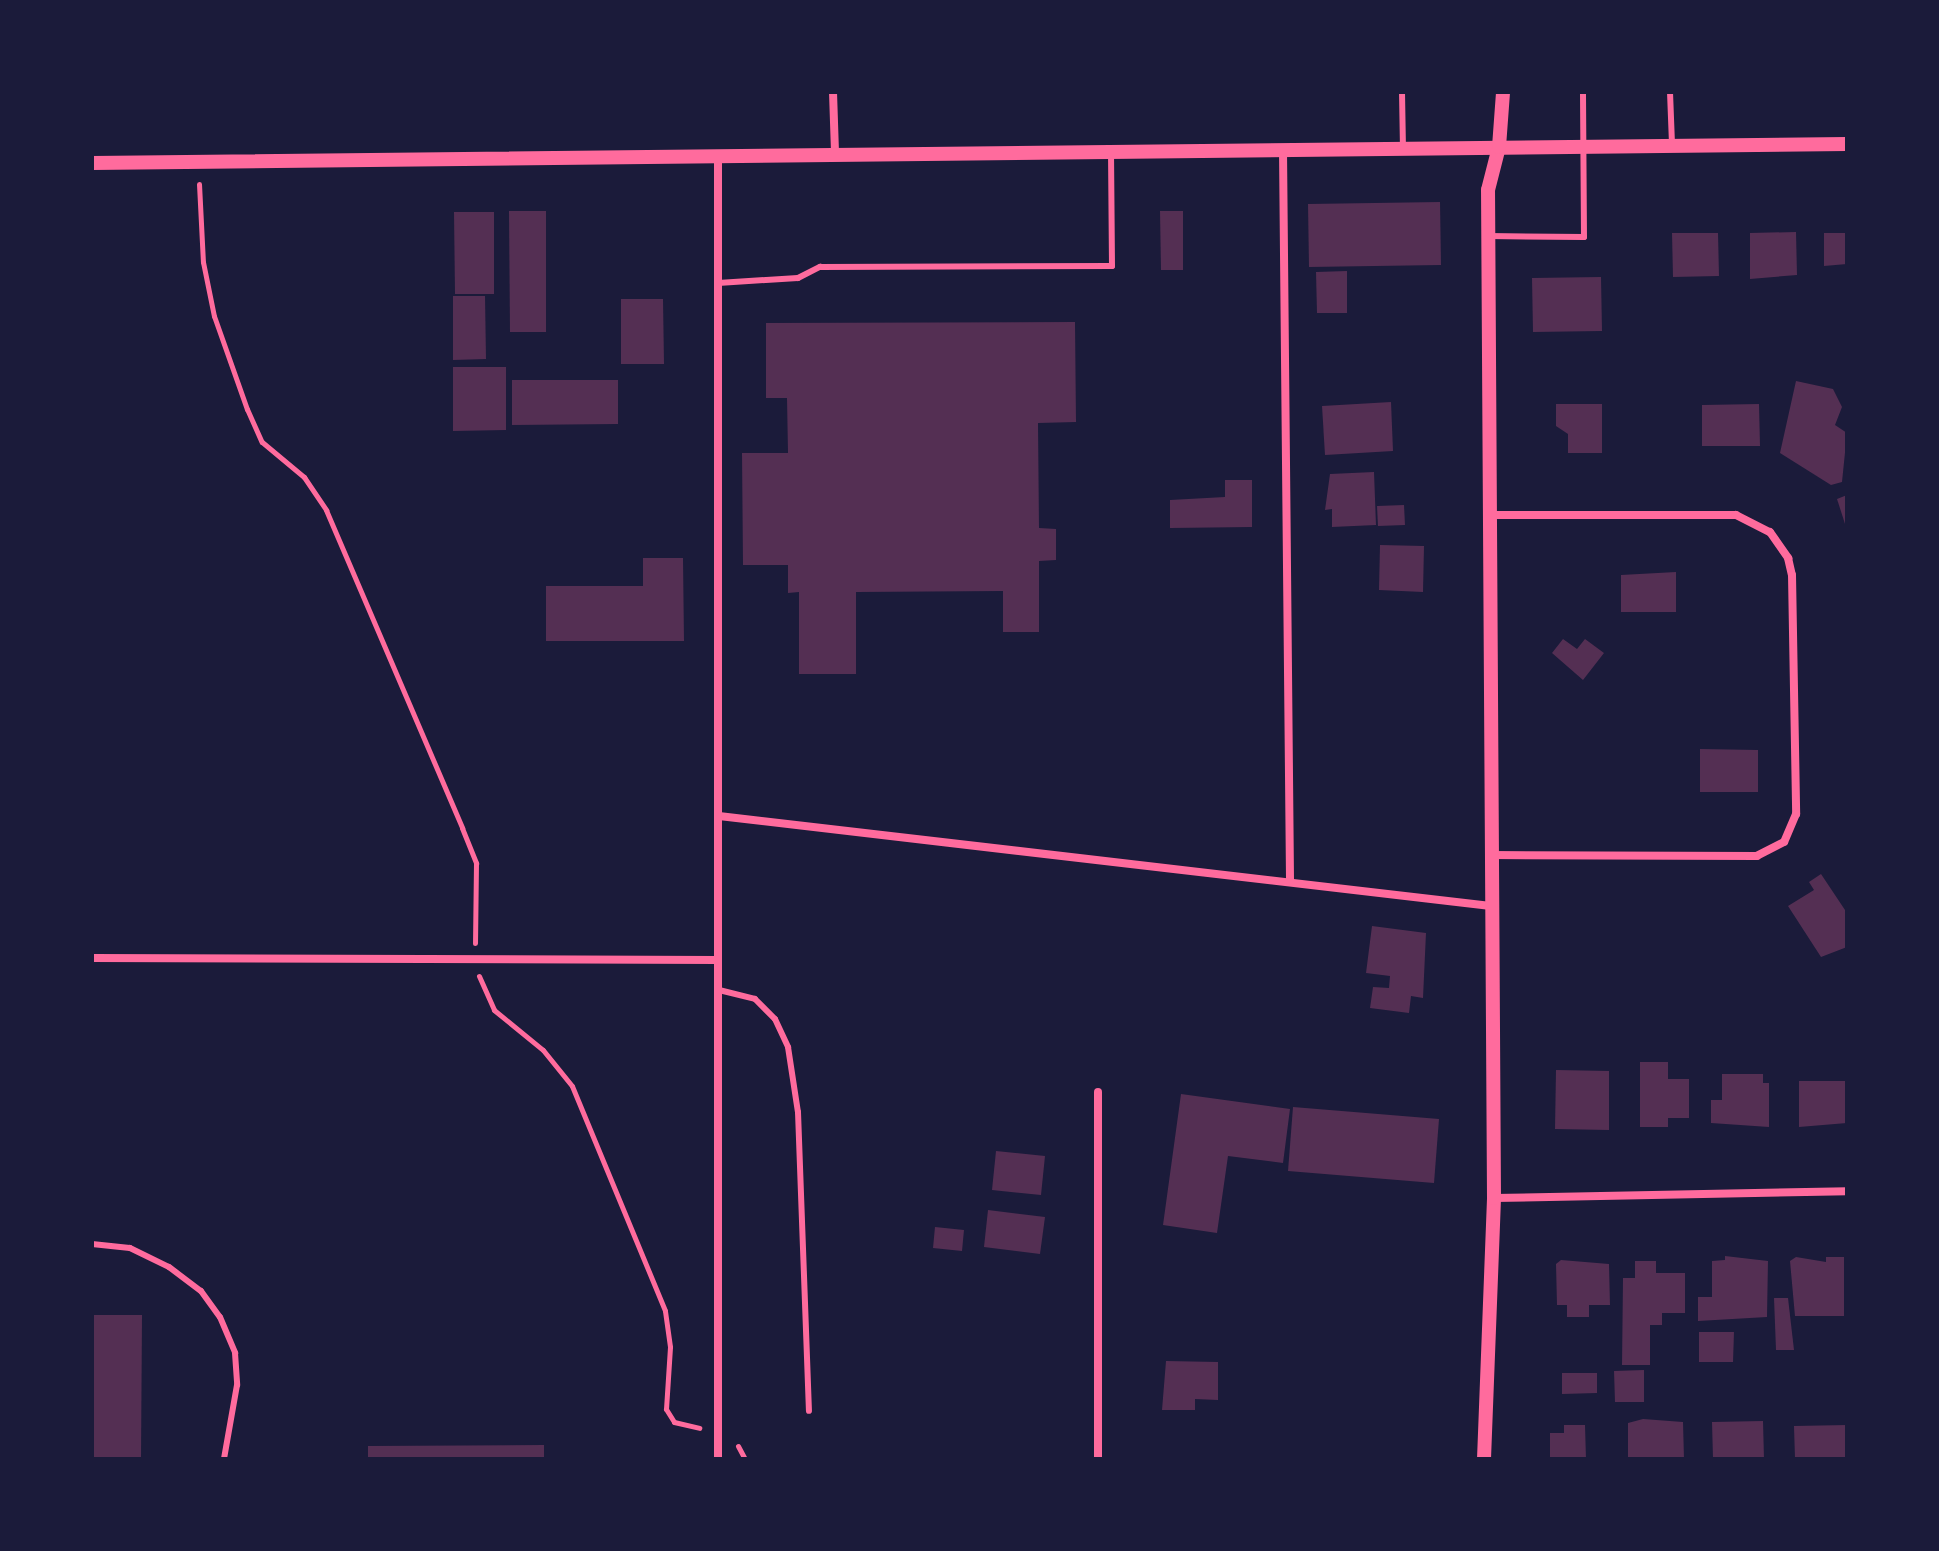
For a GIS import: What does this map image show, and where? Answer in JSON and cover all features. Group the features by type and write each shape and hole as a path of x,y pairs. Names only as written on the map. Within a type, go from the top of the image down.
{"street":[{"path":"833,92 835,153"},
{"path":"1484,1459 1494,1198 1488,190 1499,147 1503,92"},
{"path":"92,163 1283,147 1847,144"},
{"path":"1283,147 1290,881"},
{"path":"718,154 718,1459"},
{"path":"1488,515 1736,515 1770,532 1788,558 1792,575 1796,814 1784,842 1757,856 1491,855"},
{"path":"719,816 1491,906"},
{"path":"92,958 718,960"},
{"path":"1098,1092 1098,1459"},
{"path":"1494,1198 1847,1191"}],"lane":[{"path":"1402,92 1403,147"},
{"path":"1488,236 1584,237 1583,92"},
{"path":"1670,92 1672,145"},
{"path":"718,283 798,278 820,267 1112,266 1111,149"},
{"path":"719,990 755,999 775,1019 788,1047 798,1112 809,1411"},
{"path":"92,1244 130,1248 169,1267 201,1291 220,1317 235,1353 237,1385 224,1459"}],"path":[{"path":"198,162 203,262 219,329 262,442 304,477 326,510 462,828 476,863 474,959 494,1010 543,1050 572,1086 647,1260 665,1311 670,1347 666,1409 674,1422 733,1436 745,1459"}],"building":[{"path":"1440,202 1441,265 1309,267 1308,204"},
{"path":"509,211 546,211 546,332 510,332"},
{"path":"1160,211 1183,211 1183,270 1161,270"},
{"path":"454,212 494,212 494,294 455,294"},
{"path":"1796,232 1797,275 1750,279 1750,233"},
{"path":"1672,233 1718,233 1719,276 1673,277"},
{"path":"1824,233 1847,233 1847,264 1824,266"},
{"path":"1347,271 1347,313 1317,313 1316,272"},
{"path":"1601,277 1602,331 1533,332 1532,278"},
{"path":"453,296 485,296 486,359 453,360"},
{"path":"621,299 663,299 664,364 621,364"},
{"path":"1075,322 1076,422 1038,423 1039,528 1056,529 1056,560 1039,561 1039,632 1003,632 1003,591 856,592 856,674 799,674 799,592 788,593 788,565 743,565 742,453 788,453 787,398 766,398 766,323"},
{"path":"453,367 506,367 506,430 453,431"},
{"path":"512,380 618,380 618,424 512,425"},
{"path":"1796,381 1833,389 1842,407 1835,425 1847,433 1842,482 1831,485 1780,453"},
{"path":"1391,402 1393,451 1325,455 1322,406"},
{"path":"1556,404 1602,404 1602,453 1568,453 1568,434 1556,426"},
{"path":"1759,404 1760,446 1702,446 1702,405"},
{"path":"1374,472 1376,525 1332,527 1332,509 1325,510 1330,474"},
{"path":"1225,480 1252,480 1252,527 1170,528 1170,500 1225,497"},
{"path":"1847,495 1847,527 1846,527 1837,499"},
{"path":"1404,505 1405,525 1378,526 1377,506"},
{"path":"1380,545 1424,546 1423,592 1379,590"},
{"path":"643,558 683,558 684,641 546,641 546,586 643,586"},
{"path":"1676,572 1676,612 1621,612 1621,575"},
{"path":"1563,639 1577,649 1585,639 1604,653 1583,680 1552,653"},
{"path":"1700,749 1758,750 1758,792 1700,792"},
{"path":"1821,874 1847,913 1847,947 1821,957 1788,906 1814,890 1809,882"},
{"path":"1372,926 1426,933 1423,998 1411,996 1409,1013 1370,1008 1373,987 1389,988 1390,976 1366,973"},
{"path":"1640,1062 1668,1062 1668,1079 1689,1079 1689,1118 1668,1118 1668,1127 1640,1127"},
{"path":"1556,1070 1609,1071 1609,1130 1555,1129"},
{"path":"1722,1074 1763,1074 1763,1083 1769,1083 1769,1127 1711,1123 1711,1100 1722,1100"},
{"path":"1799,1081 1847,1081 1847,1123 1799,1127"},
{"path":"1181,1094 1290,1109 1283,1163 1228,1156 1217,1233 1163,1225"},
{"path":"1293,1107 1439,1119 1434,1183 1288,1171"},
{"path":"996,1151 1045,1156 1041,1195 992,1190"},
{"path":"988,1210 1045,1217 1040,1254 984,1247"},
{"path":"935,1227 964,1230 962,1251 933,1248"},
{"path":"1725,1256 1768,1261 1767,1317 1698,1321 1698,1297 1712,1297 1712,1261 1725,1260"},
{"path":"1796,1257 1826,1262 1826,1257 1844,1257 1844,1316 1795,1316 1790,1261"},
{"path":"1561,1260 1609,1264 1610,1305 1589,1305 1589,1317 1567,1317 1567,1305 1557,1305 1556,1264"},
{"path":"1635,1261 1656,1261 1656,1273 1685,1273 1685,1313 1662,1313 1662,1325 1650,1325 1650,1365 1622,1365 1623,1278 1635,1278"},
{"path":"1774,1298 1788,1298 1794,1350 1776,1350"},
{"path":"92,1315 142,1315 141,1459 92,1459"},
{"path":"1699,1332 1734,1332 1733,1362 1699,1362"},
{"path":"1166,1361 1218,1362 1218,1400 1195,1399 1195,1410 1162,1410"},
{"path":"1644,1370 1644,1402 1615,1402 1614,1371"},
{"path":"1562,1373 1597,1373 1597,1393 1562,1394"},
{"path":"1643,1419 1683,1422 1684,1459 1628,1459 1628,1423"},
{"path":"1763,1421 1764,1459 1713,1459 1712,1422"},
{"path":"1564,1425 1585,1425 1586,1459 1550,1459 1550,1433 1564,1433"},
{"path":"1847,1425 1847,1459 1795,1459 1794,1426"},
{"path":"544,1445 544,1459 368,1459 368,1446"}]}
